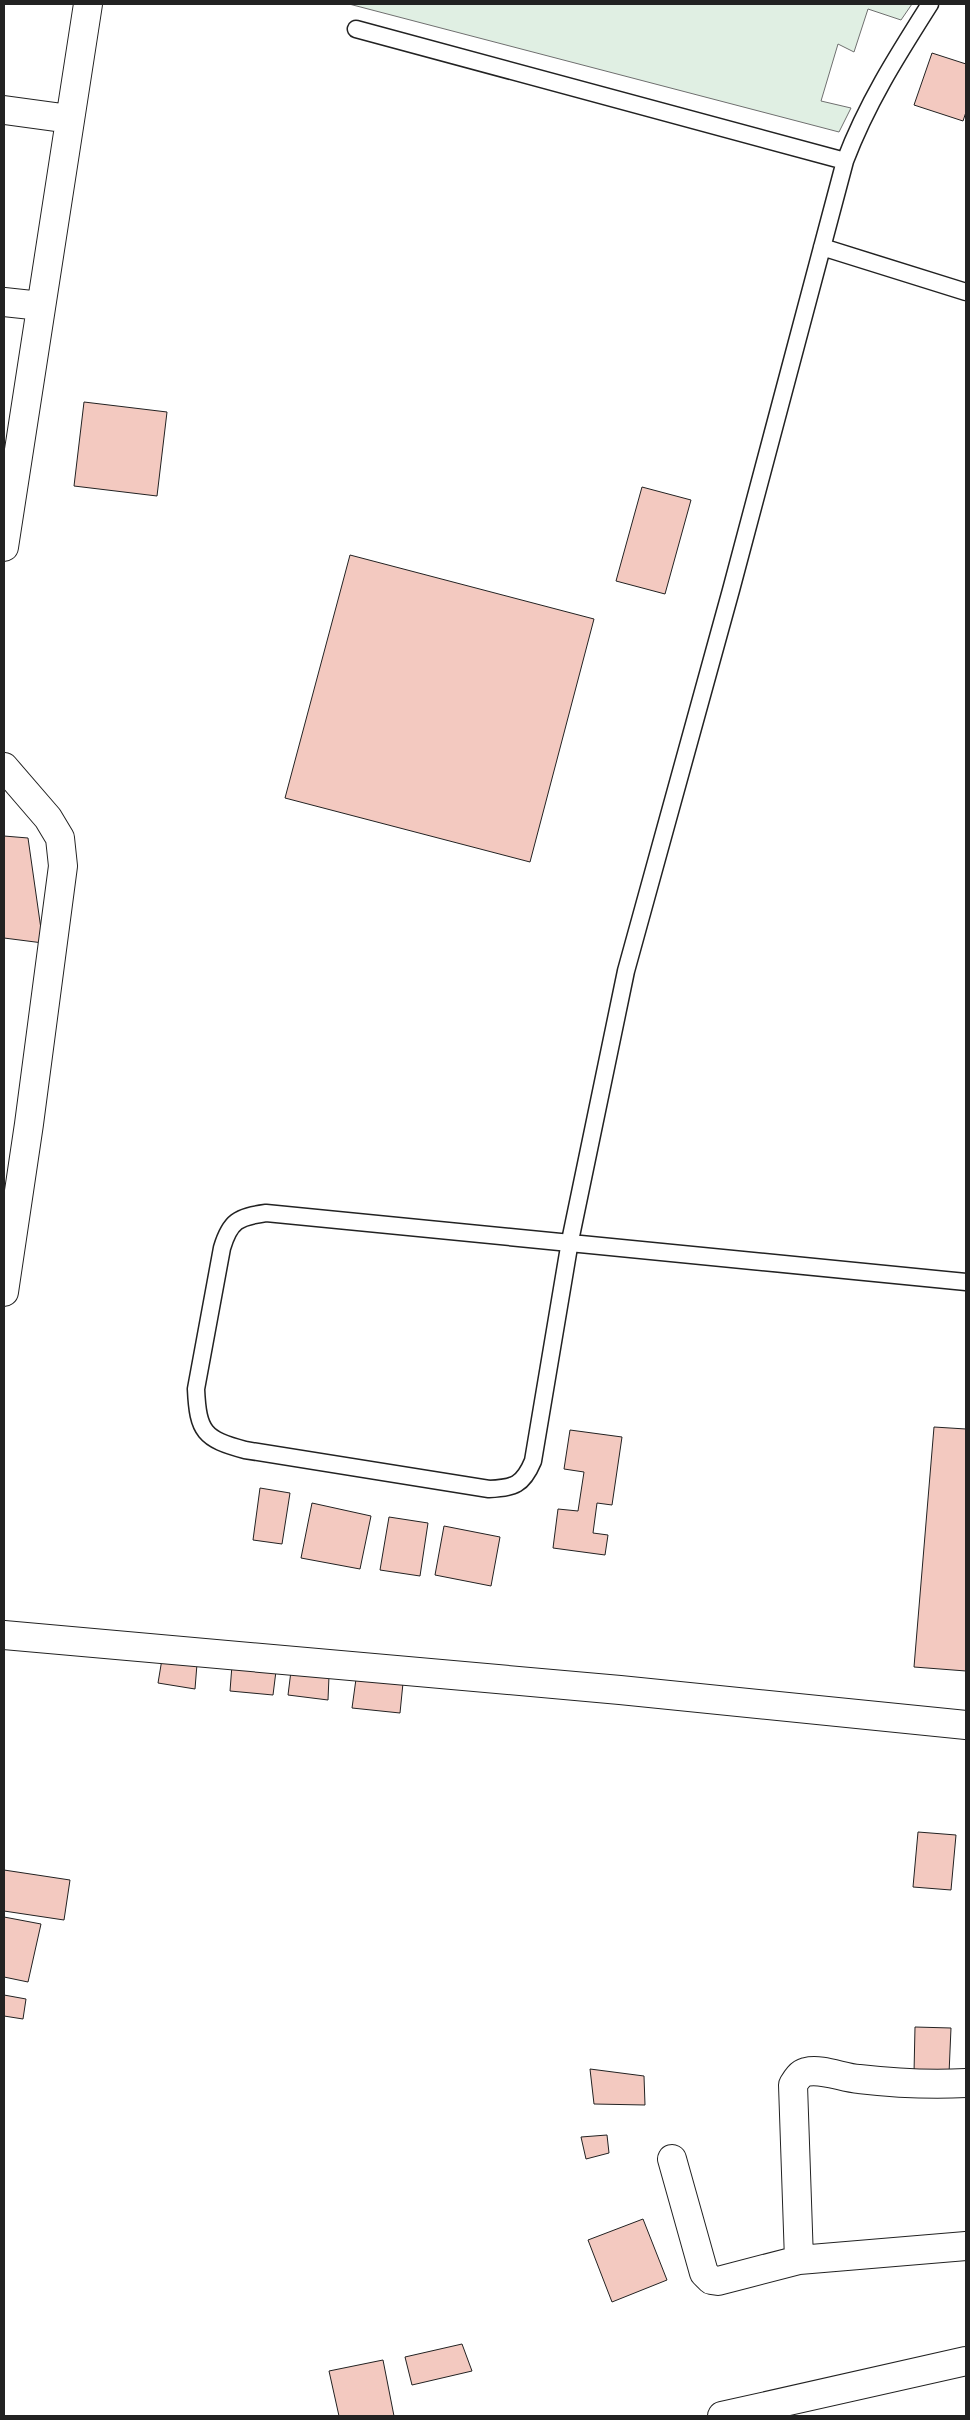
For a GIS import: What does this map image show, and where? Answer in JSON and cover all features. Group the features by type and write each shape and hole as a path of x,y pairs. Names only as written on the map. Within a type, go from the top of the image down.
{"street":[{"path":"4,547 88,4"},
{"path":"4,110 70,119"},
{"path":"4,302 41,306"},
{"path":"4,768 48,818 60,838 63,866 30,1124 4,1292"},
{"path":"4,1635 629,1691 966,1725"},
{"path":"798,2260 793,2085 796,2078 806,2072 817,2072 882,2081 966,2083"},
{"path":"672,2160 707,2277 711,2280 718,2281 798,2260 966,2246"},
{"path":"722,2416 966,2361"}],"lane":[{"path":"930,4 878,88 859,123 845,161 734,581 626,971 570,1241 533,1461 526,1477 510,1488 489,1489 245,1450 220,1443 206,1435 197,1412 196,1389 222,1248 227,1231 236,1220 249,1215 266,1213 570,1241 966,1282"},
{"path":"356,29 845,161"},
{"path":"822,247 966,292"}],"green space":[{"path":"349,4 912,4 901,20 868,9 854,52 838,44 821,101 851,108 839,132"}],"building":[{"path":"932,53 966,64 966,112 963,121 914,105"},
{"path":"84,402 167,412 157,496 74,486"},
{"path":"642,487 691,500 665,594 616,581"},
{"path":"350,555 594,619 530,862 285,798"},
{"path":"4,836 28,838 43,943 4,938"},
{"path":"934,1427 966,1429 966,1671 914,1667"},
{"path":"570,1430 622,1437 612,1505 597,1503 593,1533 608,1535 605,1555 553,1548 558,1509 578,1511 584,1472 564,1469"},
{"path":"260,1488 290,1493 282,1544 253,1540"},
{"path":"312,1503 371,1516 360,1569 301,1558"},
{"path":"389,1517 428,1523 420,1576 380,1570"},
{"path":"444,1526 500,1537 491,1586 435,1575"},
{"path":"162,1659 197,1664 195,1689 158,1683"},
{"path":"232,1665 276,1671 273,1695 230,1691"},
{"path":"291,1671 329,1676 328,1700 288,1695"},
{"path":"356,1679 403,1683 400,1713 352,1708"},
{"path":"918,1832 956,1835 951,1890 913,1887"},
{"path":"4,1870 70,1880 64,1920 4,1911"},
{"path":"4,1917 41,1924 28,1982 4,1977"},
{"path":"4,1995 26,1999 23,2019 4,2016"},
{"path":"915,2027 951,2028 949,2074 914,2073"},
{"path":"590,2069 644,2076 645,2105 594,2104"},
{"path":"607,2135 609,2153 586,2159 581,2137"},
{"path":"643,2219 667,2280 612,2302 588,2240"},
{"path":"462,2344 472,2371 412,2385 405,2357"},
{"path":"383,2360 394,2416 339,2416 329,2371"}]}
